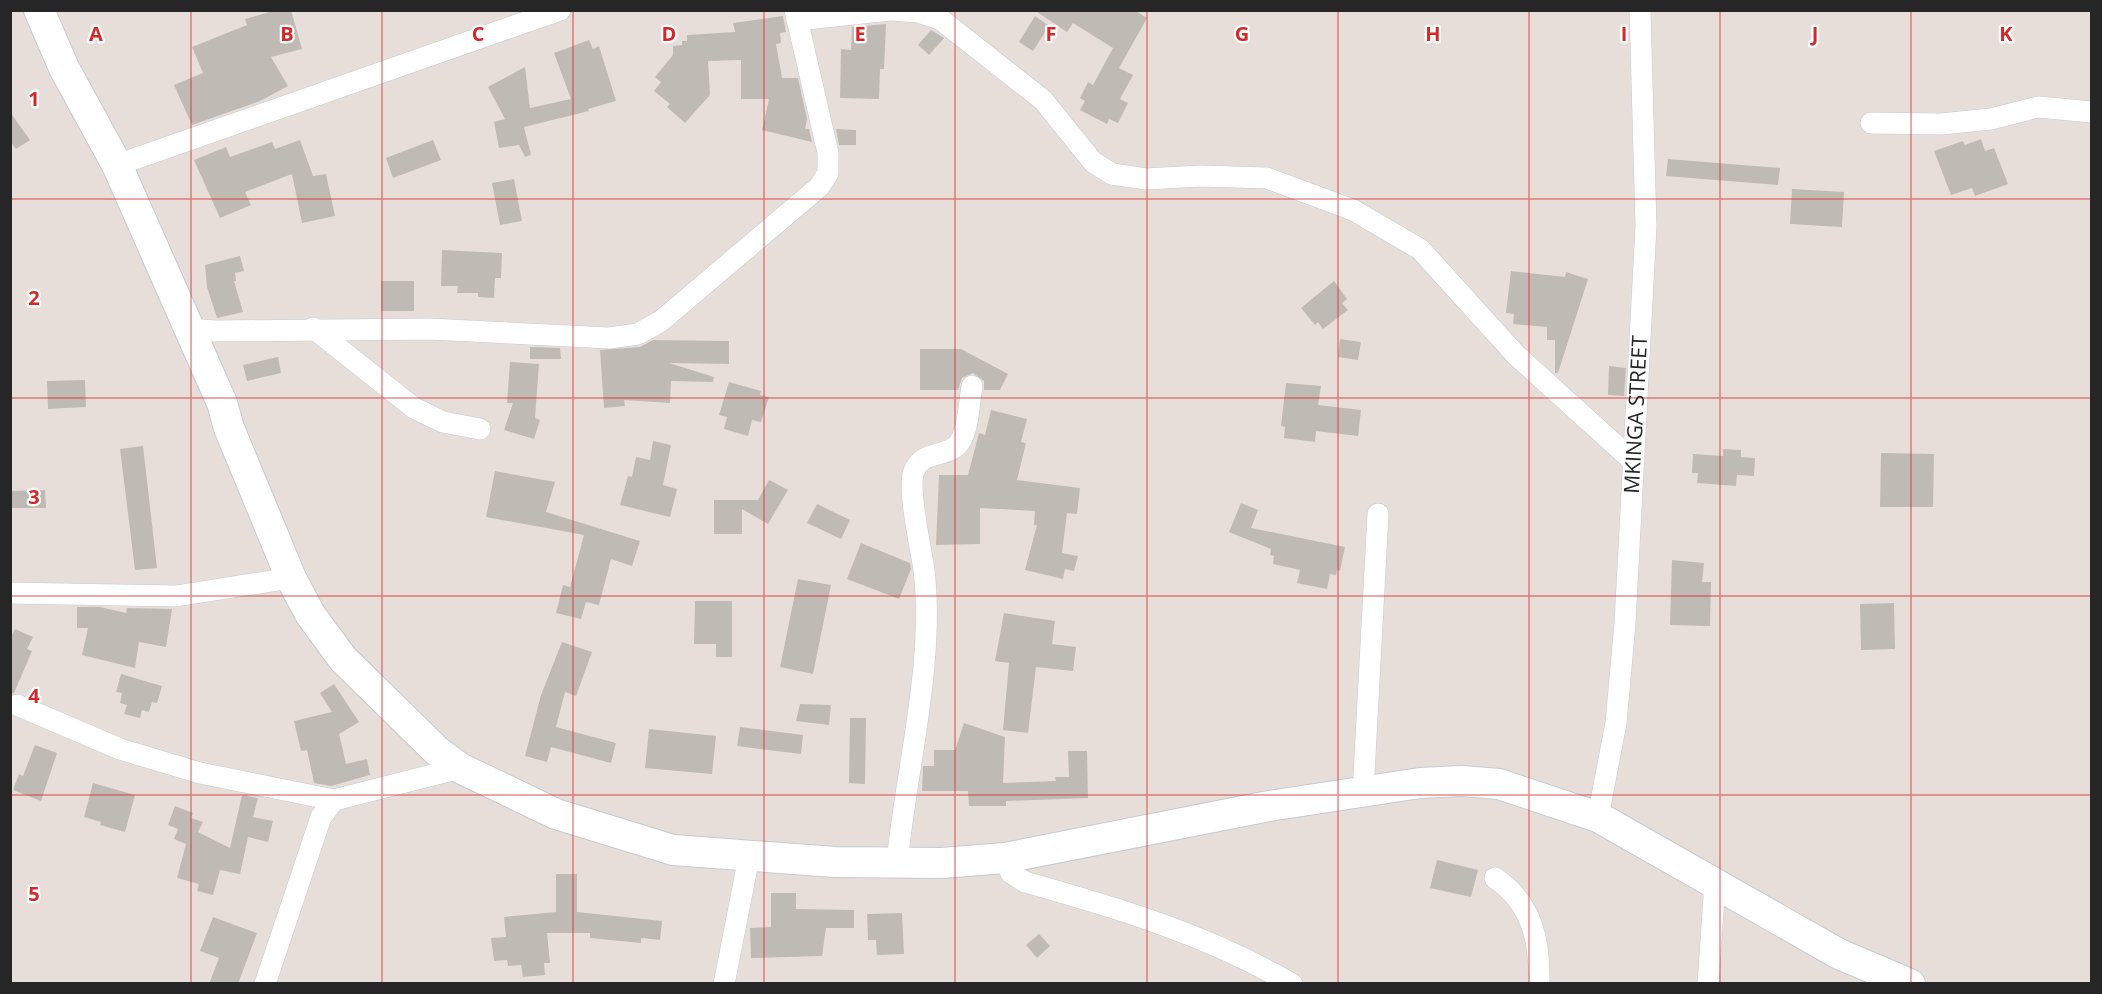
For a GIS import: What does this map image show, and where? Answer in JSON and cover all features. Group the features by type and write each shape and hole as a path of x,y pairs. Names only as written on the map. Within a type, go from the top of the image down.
{"street":[{"path":"39,10 64,68 117,165 222,403 229,428 291,578 310,614 343,659 437,751 460,768 556,814 673,850 748,857 897,863 1005,858 1269,806 1420,783 1462,781 1499,784 1598,817 1839,954 1910,984"},
{"path":"117,165 560,10"},
{"path":"187,328 215,331 430,328 609,338 638,334 662,321 819,187 828,173 828,153 796,15 891,10 918,12 940,19 1043,100 1093,162 1112,174 1146,179 1201,176 1268,178 1353,210 1420,249 1515,355 1633,461"},
{"name":"MKINGA STREET","path":"1598,817 1616,723 1621,672 1646,226 1640,10"},
{"path":"1871,123 1941,124 1991,119 2038,107 2091,112"},
{"path":"313,328 414,408 443,422 480,429"},
{"path":"897,863 922,667 926,615 924,573 912,486 914,470 923,458 952,450 961,440 972,386"},
{"path":"1363,793 1378,514"},
{"path":"10,593 176,596 291,578"},
{"path":"16,705 120,749 200,773 334,800 363,790 460,768"},
{"path":"265,984 321,817 334,800"},
{"path":"724,984 748,857"},
{"path":"1005,858 1011,873 1025,882 1150,918 1208,941 1279,980"},
{"path":"1495,878 1513,890 1530,915 1538,959 1539,984"},
{"path":"1708,984 1715,882"}],"building":[{"path":"277,10 291,10 302,49 271,57 288,86 260,101 192,125 174,85 203,73 192,47 247,25 245,19"},
{"path":"1034,10 1134,10 1147,18 1119,68 1133,75 1120,99 1128,103 1118,123 1109,119 1107,124 1080,110 1085,101 1080,98 1088,82 1093,85 1113,48 1073,23 1067,32"},
{"path":"783,16 786,32 780,33 781,43 776,44 782,78 798,78 807,119 805,129 809,129 812,142 762,130 769,99 741,99 741,60 708,61 710,95 685,123 667,107 670,104 654,91 661,82 655,77 673,55 673,46 682,45 682,41 687,41 687,35 735,32 733,23"},
{"path":"1035,16 1049,26 1033,51 1019,42"},
{"path":"886,24 884,69 880,69 879,99 840,98 841,49 851,50 852,27"},
{"path":"931,30 944,38 929,55 918,45"},
{"path":"589,40 593,49 599,46 616,101 588,109 589,111 524,127 531,155 525,157 519,145 499,148 494,122 505,119 488,87 525,67 530,108 571,99 554,53"},
{"path":"10,112 30,140 16,149 10,141"},
{"path":"836,129 856,130 856,145 839,145"},
{"path":"1981,139 1985,151 1994,148 2008,184 1975,196 1972,188 1951,195 1934,151 1963,141 1965,145"},
{"path":"300,140 313,176 326,174 335,216 302,223 292,174 245,192 251,205 220,218 194,160 226,147 230,157 272,142 275,149"},
{"path":"433,140 441,160 393,178 386,158"},
{"path":"1668,159 1780,168 1778,185 1666,176"},
{"path":"514,179 522,221 500,225 492,183"},
{"path":"1792,189 1844,192 1842,227 1790,224"},
{"path":"442,250 502,253 501,278 495,278 494,298 478,297 478,293 457,293 458,286 441,286"},
{"path":"240,256 244,271 235,273 236,281 234,281 243,312 217,318 207,287 205,265"},
{"path":"1511,271 1565,277 1566,272 1588,279 1558,373 1555,373 1555,340 1547,340 1547,327 1513,324 1514,314 1506,313"},
{"path":"381,281 414,281 414,311 381,311"},
{"path":"1334,281 1347,299 1342,303 1348,310 1323,329 1318,322 1315,325 1301,308"},
{"path":"1340,339 1361,342 1358,360 1338,357"},
{"path":"653,340 729,341 729,364 669,363 714,377 713,382 671,381 670,403 624,400 625,406 604,408 600,350 640,347"},
{"path":"530,347 560,348 561,359 530,359"},
{"path":"920,349 961,349 1008,374 1000,390 984,390 984,381 973,373 962,378 958,390 920,390"},
{"path":"278,357 281,373 247,381 243,365"},
{"path":"510,362 539,364 535,418 540,420 534,439 504,430 513,403 507,403"},
{"path":"1609,366 1626,368 1624,396 1608,395"},
{"path":"85,380 86,407 48,409 47,381"},
{"path":"729,382 761,391 760,395 769,397 761,422 752,420 748,436 724,429 727,417 719,415"},
{"path":"1286,383 1321,386 1318,405 1361,410 1358,436 1316,431 1315,442 1284,438 1285,427 1281,426"},
{"path":"991,410 1027,419 1021,442 1026,443 1017,480 1080,488 1077,514 1067,513 1062,553 1078,556 1074,571 1065,569 1063,579 1025,570 1037,525 1034,525 1035,511 980,508 980,544 936,545 939,475 968,475 979,433 985,435"},
{"path":"653,441 671,445 663,485 677,489 670,517 620,505 628,476 632,477 636,457 650,460"},
{"path":"143,446 157,568 135,570 120,449"},
{"path":"1723,449 1741,450 1741,457 1755,458 1754,476 1737,475 1736,486 1697,483 1698,473 1692,473 1693,454 1723,456"},
{"path":"1881,453 1934,454 1933,507 1880,507"},
{"path":"495,471 555,482 546,512 640,541 632,566 611,559 599,605 586,602 581,619 556,613 563,585 570,587 584,535 486,517"},
{"path":"769,480 788,490 768,524 742,509 742,534 714,534 714,500 758,500"},
{"path":"45,490 46,508 10,508 10,491"},
{"path":"1241,503 1258,510 1251,528 1345,547 1340,571 1337,570 1336,575 1330,574 1327,589 1297,583 1300,570 1273,564 1274,556 1270,555 1271,549 1229,532"},
{"path":"817,504 850,520 841,539 807,523"},
{"path":"861,543 910,563 911,569 899,599 847,579"},
{"path":"1672,560 1704,563 1702,582 1711,582 1710,626 1670,625"},
{"path":"798,579 831,585 813,674 780,667"},
{"path":"695,601 732,601 732,657 716,657 716,644 694,644"},
{"path":"1894,603 1895,649 1861,650 1860,604"},
{"path":"77,607 100,607 126,613 127,608 172,609 166,647 139,642 135,668 82,655 88,628 77,628"},
{"path":"1004,613 1055,621 1052,644 1076,647 1073,671 1036,667 1028,733 1003,730 1009,663 995,661"},
{"path":"15,629 33,637 27,649 32,651 14,693 10,694 10,639"},
{"path":"562,642 592,652 576,696 565,692 556,727 616,743 611,763 551,747 547,762 525,756 541,695"},
{"path":"121,674 162,686 157,703 152,702 149,712 142,710 140,718 124,714 127,705 120,703 122,693 116,692"},
{"path":"334,684 359,722 339,734 346,764 367,759 370,775 331,786 314,783 307,750 301,751 294,721 332,712 320,693"},
{"path":"800,704 831,705 829,725 796,721"},
{"path":"850,718 866,718 865,784 849,783"},
{"path":"964,723 1005,737 1003,783 1056,781 1055,777 1069,777 1068,751 1087,751 1088,798 1006,801 1006,806 969,806 968,791 922,791 923,766 934,766 934,750 955,750"},
{"path":"740,727 803,735 801,754 737,746"},
{"path":"649,729 716,736 712,774 645,768"},
{"path":"35,745 57,753 41,801 13,790 19,774 23,776"},
{"path":"93,783 135,795 125,832 100,825 101,822 84,817"},
{"path":"242,795 258,798 253,817 273,821 268,842 248,837 240,874 220,870 213,895 197,891 199,884 177,878 186,844 174,839 178,829 168,825 175,806 193,813 191,818 203,822 198,832 230,848"},
{"path":"1437,860 1478,870 1471,897 1430,888"},
{"path":"556,874 577,874 577,912 662,921 660,940 641,938 641,943 590,938 590,933 547,933 550,963 544,963 545,975 523,977 521,965 508,966 507,960 494,961 491,938 506,937 504,917 556,912"},
{"path":"771,893 796,893 796,909 854,910 854,928 826,928 822,956 751,958 750,928 771,927"},
{"path":"902,913 904,954 877,955 876,940 868,940 867,914"},
{"path":"213,917 257,933 238,984 209,984 219,958 200,951"},
{"path":"1039,934 1050,946 1037,958 1026,945"}]}
